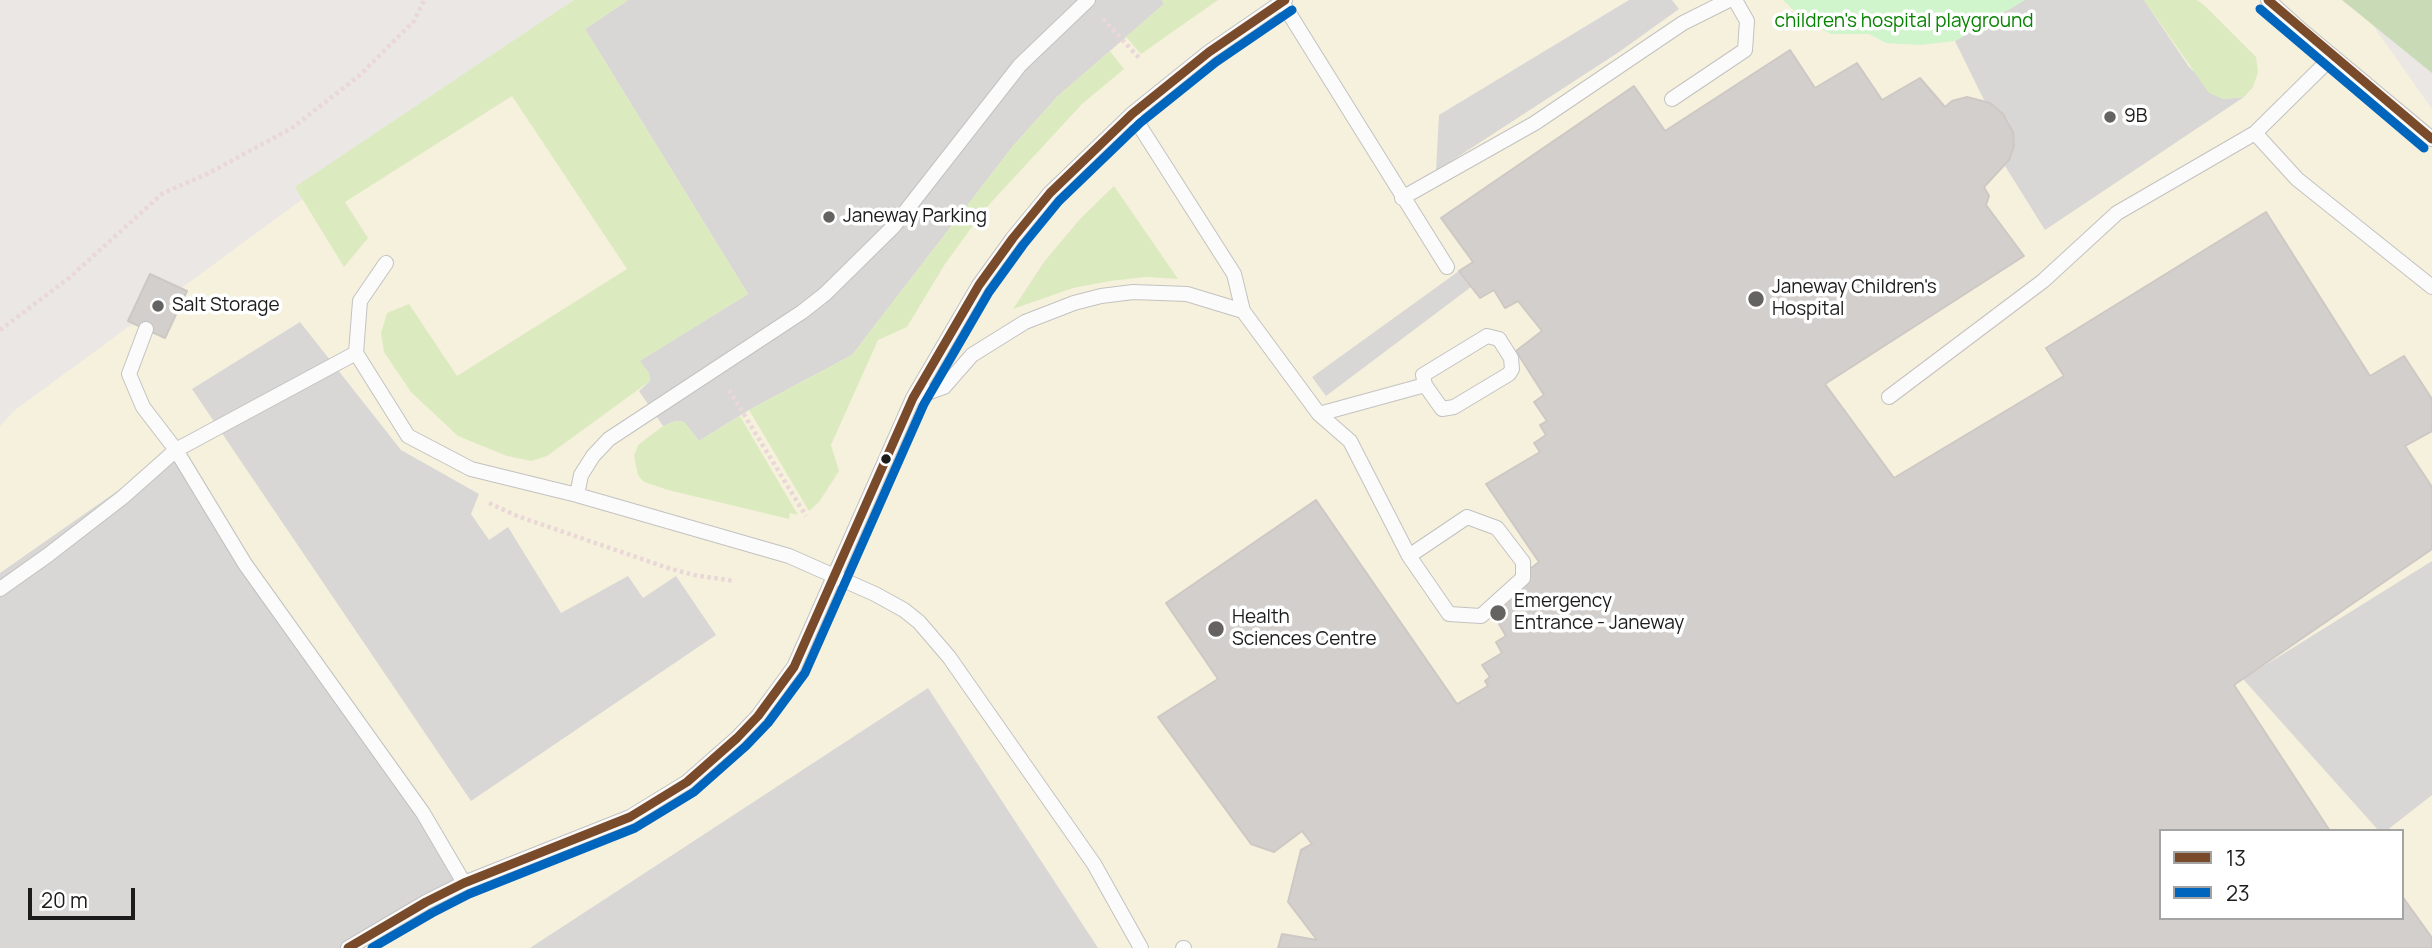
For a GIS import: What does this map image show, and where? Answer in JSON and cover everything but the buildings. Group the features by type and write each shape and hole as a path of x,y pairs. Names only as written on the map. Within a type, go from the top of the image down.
{"lane":[{"path":"577,495 581,475 593,456 609,439 817,300 884,236 1020,65 1088,0"},
{"path":"1402,198 1535,123 1683,23 1729,0"},
{"path":"1672,99 1745,50 1747,21 1735,0"},
{"path":"2268,0 2432,139"},
{"path":"348,948 464,883 630,817 687,782 737,738 781,686 805,644 913,398 979,285 1013,238 1050,193 1132,114 1209,52 1283,1 1447,267"},
{"path":"1889,397 2043,281 2117,213 2255,132 2333,56"},
{"path":"1132,114 1234,274 1243,311 1319,414 1350,441 1409,556 1449,614 1481,616 1523,578 1522,562 1497,528 1467,517 1409,556"},
{"path":"2255,132 2297,179 2432,286"},
{"path":"386,264 360,301 356,353 408,436 471,469 577,495 789,556 904,610 919,622 949,657 1094,864 1142,948"},
{"path":"913,398 944,387 972,355 1014,328 1087,300 1133,292 1187,294 1243,311"},
{"path":"146,329 129,374 143,407 176,450 245,564 423,813 464,883"},
{"path":"1487,337 1499,339 1511,358 1512,369 1509,374 1449,410 1438,406 1425,385 1423,375 1427,371 1487,337"},
{"path":"0,589 123,497 176,450 356,353"},
{"path":"1319,414 1425,385"}],"path":[{"path":"0,330 69,278 163,193 207,174 292,128 351,83 414,21 424,0"},
{"path":"1113,31 1141,60"},
{"path":"716,368 806,516"},
{"path":"489,503 517,516 668,568 734,581"}],"shaded area":[{"name":"Health Sciences Centre","path":"574,0 2355,0 2432,109 2432,948 0,948 0,426 15,410"},
{"name":"Janeway Parking","path":"628,0 1162,0 1164,4 1057,97 1013,146 852,355 749,410 699,441 684,422 676,421 663,426 639,391 650,381 649,373 639,361 748,294 585,29"},
{"path":"1629,0 1672,0 1679,9 1619,52 1436,171 1439,115"},
{"name":"9B","path":"2025,0 2144,0 2189,67 2223,99 2244,97 2045,230 2005,166 2014,146 2013,132 2008,120 1997,108 1984,100 1955,41"},
{"path":"1459,271 1471,287 1326,396 1312,377"},
{"path":"300,322 401,450 479,494 471,514 489,540 508,527 561,613 628,576 643,598 676,576 716,635 471,801 192,389"},
{"path":"176,450 464,883 361,948 0,948 0,573"},
{"path":"2432,561 2432,795 2389,829 2377,829 2243,679"},
{"path":"928,688 1098,948 530,948"}],"green space":[{"path":"574,0 628,0 585,29 748,294 640,361 649,373 650,381 547,456 531,461 507,456 458,436 411,392 384,352 381,333 387,313 409,304 457,376 627,269 512,96 345,202 368,238 344,267 295,187"},
{"path":"1162,0 1218,0 1141,54 1126,37 1164,4"},
{"name":"children's hospital playground","path":"1783,0 2025,0 1955,41 1920,45 1886,43 1869,34 1832,34 1808,24"},
{"path":"2144,0 2197,0 2206,7 2256,57 2258,72 2253,87 2244,97 2223,99 2209,93"},
{"path":"2342,0 2432,0 2432,73 2363,17"},
{"path":"1110,51 1124,69 1082,104 985,209 945,264 907,327 878,340 831,445 839,471 819,502 809,511 749,410 852,355 1013,146 1057,97"},
{"path":"1114,186 1178,279 1146,277 1110,281 1073,288 1013,309 1044,262 1080,219"},
{"path":"740,416 798,515 790,513 789,519 668,490 644,482 638,475 634,456 638,445 663,426 676,421 684,422 699,441"}],"transit line":[{"name":"13","path":"348,948 464,883 630,817 687,782 737,738 758,716 794,667 913,398 979,285 1013,238 1050,193 1132,114 1209,52 1285,0"},
{"name":"13","path":"2268,0 2432,139"},
{"name":"23","path":"2260,9 2424,148"},
{"name":"23","path":"372,948 469,894 635,828 694,792 746,746 768,723 805,673 924,404 989,292 1023,245 1059,201 1140,123 1216,62 1292,10"}],"place":[{"name":"9B","path":"2110,117"},
{"name":"Janeway Parking","path":"829,217"},
{"name":"Janeway Children's Hospital","path":"1756,299"},
{"name":"Salt Storage","path":"158,306"},
{"name":"Emergency Entrance - Janeway","path":"1498,613"},
{"name":"Health Sciences Centre","path":"1216,629"}]}
